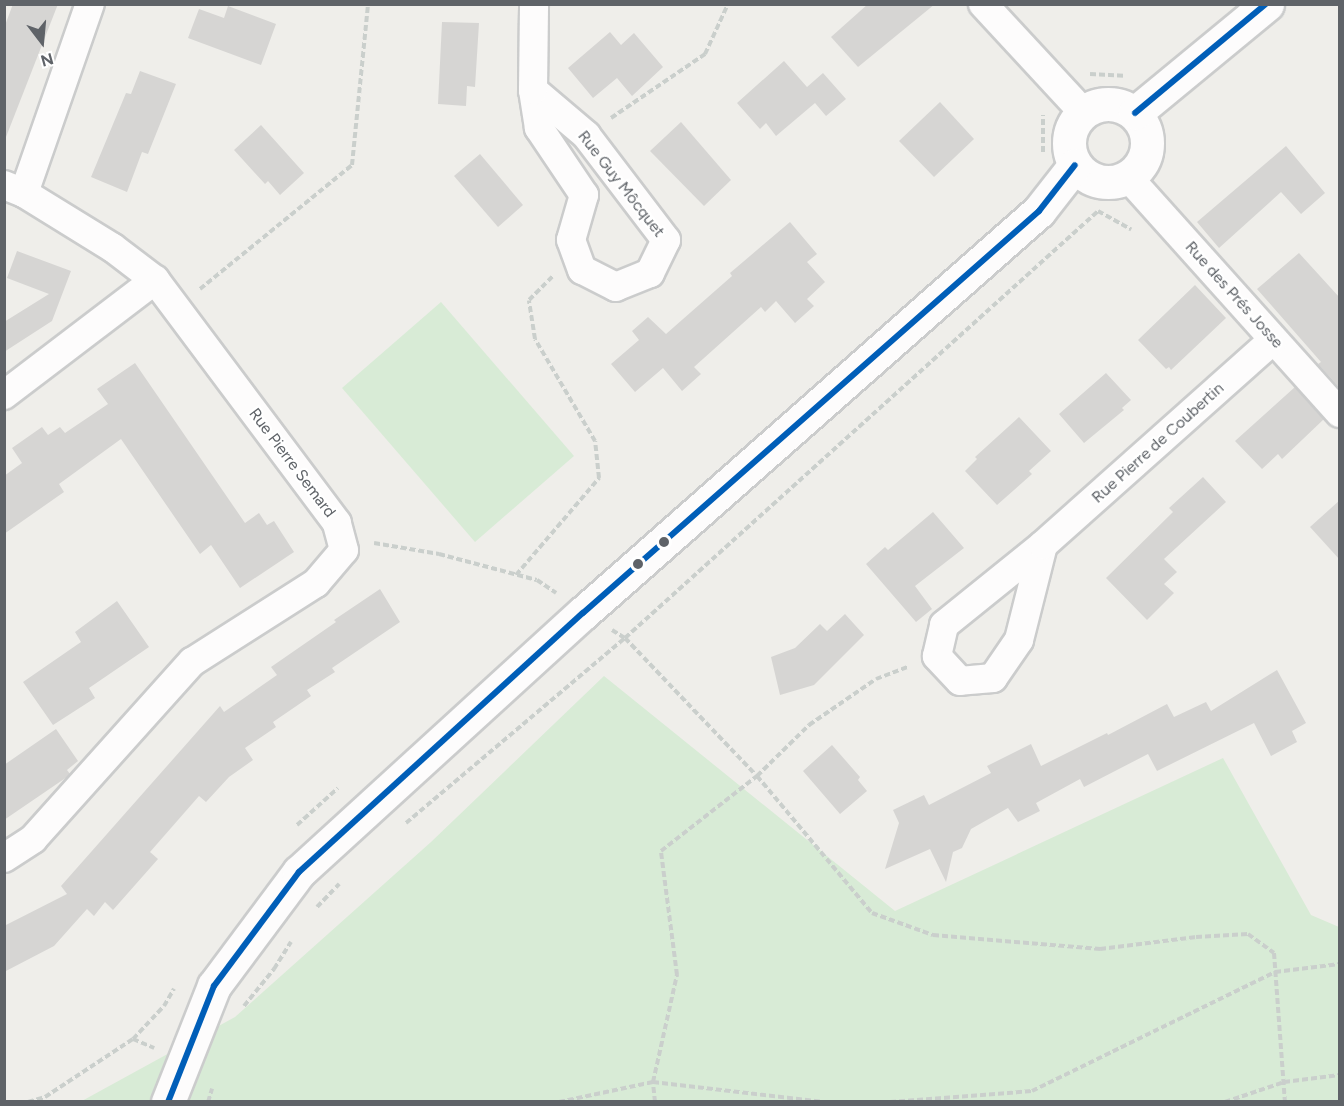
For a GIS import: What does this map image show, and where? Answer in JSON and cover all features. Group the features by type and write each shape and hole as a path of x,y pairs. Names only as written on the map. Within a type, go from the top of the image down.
{"street":[{"name":"Rue Pierre Semard","path":"4,858 33,839 192,662 316,583 344,550 337,523 155,280 113,248 14,189 90,4"},
{"name":"Rue Guy Môcquet","path":"534,4 534,90 539,128 584,195 571,240 582,270 616,287 650,273 666,240 586,135 534,90"},
{"path":"983,4 1083,112"},
{"path":"1135,113 1267,4"},
{"path":"1115,104 1135,113 1143,123 1148,147 1138,169 1128,177 1105,183 1093,180 1075,165 1068,143 1070,131 1083,112 1093,106 1115,104"},
{"path":"168,1101 214,986 299,872 583,613 1039,211 1075,165"},
{"name":"Rue des Prés Josse","path":"1128,177 1340,413"},
{"path":"4,395 155,280"},
{"name":"Rue Pierre de Coubertin","path":"937,656 944,625 1043,545 1273,340"},
{"path":"937,656 960,681 993,678 1019,640 1043,545"}],"path":[{"path":"177,309 352,165 368,4"},
{"path":"586,135 705,54 728,4"},
{"path":"402,826 624,638 1098,210 1144,236 1167,221"},
{"path":"516,575 599,478 595,441 535,339 529,300 576,253"},
{"path":"340,537 439,554 537,580 583,613 624,638 757,776 872,913 933,935 1100,949 1196,937 1248,934 1274,953 1286,1101"},
{"path":"655,1101 653,1082 677,975 661,851 757,776 809,725 876,679 937,656"},
{"path":"312,913 343,880"},
{"path":"241,1009 274,969 293,940"},
{"path":"890,1101 1032,1091 1275,972 1340,964"},
{"path":"28,1101 45,1099 133,1039"},
{"path":"1226,1101 1284,1083 1340,1076"},
{"path":"559,1101 653,1082 822,1101"}],"green space":[{"path":"441,302 574,456 475,542 342,388"},
{"path":"604,676 895,911 1223,758 1311,915 1339,927 1339,1101 80,1102 235,1017 431,842"}],"building":[{"path":"13,4 58,4 6,137 4,28"},
{"path":"868,4 935,4 858,67 831,37"},
{"path":"228,6 276,24 261,65 188,38 199,9 224,18"},
{"path":"442,22 479,23 475,87 467,86 466,106 438,104"},
{"path":"610,32 621,45 634,33 663,67 632,96 617,78 593,98 568,68"},
{"path":"784,61 807,87 823,73 846,99 826,116 815,103 776,136 766,123 760,129 737,103"},
{"path":"140,71 176,84 148,154 142,152 127,192 91,177 126,93 131,94"},
{"path":"940,102 974,139 934,177 899,141"},
{"path":"681,122 731,180 704,206 650,151"},
{"path":"261,125 304,173 280,195 268,181 265,184 234,150"},
{"path":"1286,146 1325,193 1301,214 1281,192 1219,248 1197,222"},
{"path":"480,154 523,205 498,227 454,176"},
{"path":"790,222 817,254 807,262 825,282 807,299 814,306 795,323 776,301 765,312 761,307 694,367 701,374 682,391 663,368 635,392 611,364 639,340 632,331 648,317 666,334 732,276 730,273"},
{"path":"17,251 71,271 52,321 4,352 4,322 49,294 7,278"},
{"path":"1299,253 1340,298 1340,388 1318,364 1321,362 1257,289"},
{"path":"1195,285 1226,318 1171,370 1169,367 1166,369 1138,340"},
{"path":"135,363 245,523 259,513 267,525 274,521 294,552 240,588 211,545 200,554 121,439 59,484 64,492 4,534 4,476 22,463 12,448 42,427 48,435 60,427 65,433 108,404 97,389"},
{"path":"1106,373 1131,400 1122,408 1124,410 1084,443 1059,414"},
{"path":"1295,387 1324,419 1282,459 1278,454 1262,469 1235,441"},
{"path":"1019,417 1051,451 1029,471 1032,474 997,505 965,471 977,459 975,457"},
{"path":"1203,477 1226,502 1164,559 1177,572 1164,584 1174,593 1147,620 1106,578 1173,512 1169,508"},
{"path":"1340,500 1340,560 1310,527"},
{"path":"933,512 964,548 915,586 932,609 916,622 866,564 885,547 888,550"},
{"path":"380,589 400,622 332,668 335,672 307,690 311,696 273,722 276,727 245,748 253,760 229,777 206,802 199,796 150,852 158,859 113,910 105,902 94,916 87,909 54,946 4,972 4,926 67,894 61,886 220,706 224,712 277,675 271,667"},
{"path":"117,601 149,647 89,688 95,698 53,725 23,682 81,642 75,632"},
{"path":"845,614 864,635 814,685 780,695 771,657 795,648 820,624 827,631"},
{"path":"1277,670 1306,723 1292,731 1297,742 1271,756 1254,723 1157,771 1148,754 1084,787 1080,779 1036,803 1040,811 1018,822 1008,808 971,829 962,848 953,852 946,882 930,849 885,869 899,823 893,810 924,795 929,805 991,773 987,766 1031,744 1041,766 1167,704 1174,717 1206,702 1211,711"},
{"path":"56,729 78,761 67,770 70,774 67,777 4,820 4,765"},
{"path":"832,745 860,777 858,780 867,791 840,814 803,771"}],"transit line":[{"path":"1135,113 1266,4"},
{"path":"168,1102 214,986 299,872 583,613 1039,211 1075,165"}]}
